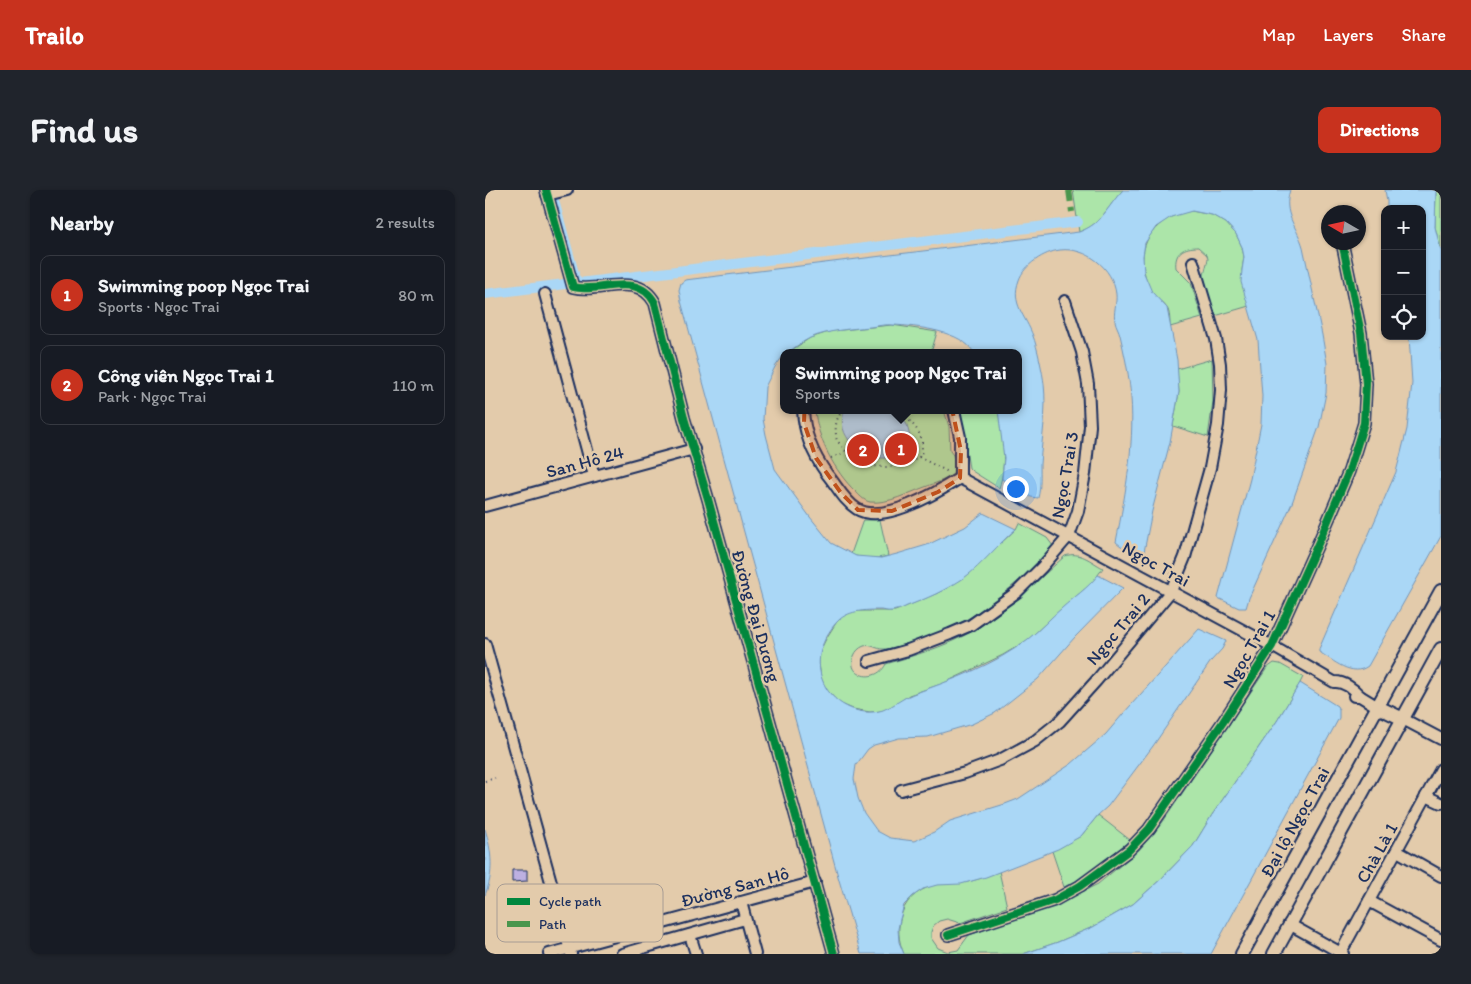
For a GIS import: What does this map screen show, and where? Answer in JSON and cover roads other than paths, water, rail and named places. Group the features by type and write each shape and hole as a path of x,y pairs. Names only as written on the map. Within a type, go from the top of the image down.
{"main road":[{"name":"Đại lộ Ngọc Trai","path":"1243,954 1441,591"},
{"path":"1274,954 1441,649"},
{"path":"1378,707 1403,719"}],"street":[{"path":"546,192 567,190"},
{"name":"Đường Đại Dương","path":"546,192 573,287 580,289 620,284 644,290 655,303 684,418 834,954"},
{"name":"Ngọc Trai 1","path":"947,935 1055,900 1080,886 1129,850 1149,829 1223,722 1272,646 1349,471 1364,423 1366,384 1361,332 1343,250"},
{"name":"Ngọc Trai 2","path":"901,790 965,773 1001,760 1035,741 1059,721 1096,681 1171,591 1185,556 1210,468 1218,425 1221,390 1221,364 1216,339 1193,262"},
{"path":"545,294 563,346 583,421 594,476"},
{"name":"Ngọc Trai 3","path":"869,661 908,650 971,625 1017,592 1043,567 1069,536 1078,511 1085,474 1090,426 1088,384 1083,352 1065,300"},
{"path":"803,414 804,423 816,458 841,493 858,510 873,513 905,508 938,492 956,476 960,437 955,414"},
{"name":"San Hô 24","path":"485,506 694,449"},
{"name":"Ngọc Trai","path":"956,476 1272,646 1334,682 1337,688 1353,696 1359,696 1378,707"},
{"path":"485,644 551,884"},
{"path":"1403,719 1441,739"},
{"name":"Chà Là 1","path":"1342,953 1441,769"},
{"path":"1426,796 1441,803"},
{"path":"1397,851 1441,876"},
{"name":"Đường San Hô","path":"663,924 815,882"},
{"path":"1369,901 1441,940"},
{"path":"741,902 755,954"},
{"path":"622,954 638,952 745,918"},
{"path":"1289,924 1342,953"},
{"path":"690,935 695,954"},
{"name":"Đường San Hô","path":"549,954 570,951 601,942"}],"water":[{"path":"1123,190 1290,190 1288,198 1289,213 1303,247 1327,364 1326,393 1319,427 1292,503 1246,608 1239,608 1218,598 1250,479 1261,424 1262,396 1258,340 1241,282 1244,257 1242,247 1236,234 1226,223 1212,215 1192,211 1171,217 1156,227 1145,243 1143,256 1144,273 1152,292 1167,308 1177,360 1179,392 1170,442 1152,511 1143,557 1116,542 1129,465 1132,406 1120,333 1115,323 1116,294 1114,285 1104,268 1089,256 1080,252 1060,250 1041,256 1025,269 1017,288 1016,296 1020,310 1035,341 1045,394 1038,498 1031,497 1002,479 1004,458 998,414 1022,414 1022,349 971,349 960,339 938,331 926,328 888,325 825,333 810,338 793,349 780,349 780,360 765,387 763,419 766,435 775,469 831,543 856,556 881,558 927,545 965,527 983,513 1016,529 964,578 943,590 900,609 851,613 840,619 831,629 824,642 819,664 826,688 838,701 855,710 864,712 883,710 909,696 1002,657 1032,635 1098,575 1123,588 1075,637 1038,679 995,713 972,724 928,737 899,738 874,745 868,749 856,765 854,779 858,798 864,813 877,831 890,838 914,841 934,832 950,821 1018,799 1071,764 1106,734 1199,629 1226,641 1153,746 1108,806 1081,836 1058,849 986,877 961,884 937,885 923,889 904,905 898,929 899,942 904,954 861,954 839,880 681,301 679,290 681,283 685,280 1079,232 1099,220"},
{"path":"1385,190 1436,190 1435,227 1441,251 1441,536 1368,666 1356,670 1336,663 1319,652 1319,649 1396,472 1407,429 1412,383 1409,340 1426,340 1426,205 1387,205"},
{"path":"844,414 898,414 907,425 913,444 909,453 906,454 889,458 878,458 869,455 860,450 847,437 842,419"},
{"path":"1300,683 1337,706 1339,718 1211,954 1023,954 1093,927 1133,904 1161,879 1193,846 1212,815 1277,721"},
{"path":"485,829 489,846 491,871 485,895"}],"waterway":[{"path":"553,197 574,273"},
{"path":"577,280 579,283 1078,222"},
{"path":"485,294 565,284"}],"place":[{"name":"Swimming poop Ngọc Trai","path":"901,449"},
{"name":"Công viên Ngọc Trai 1","path":"863,450"}]}
